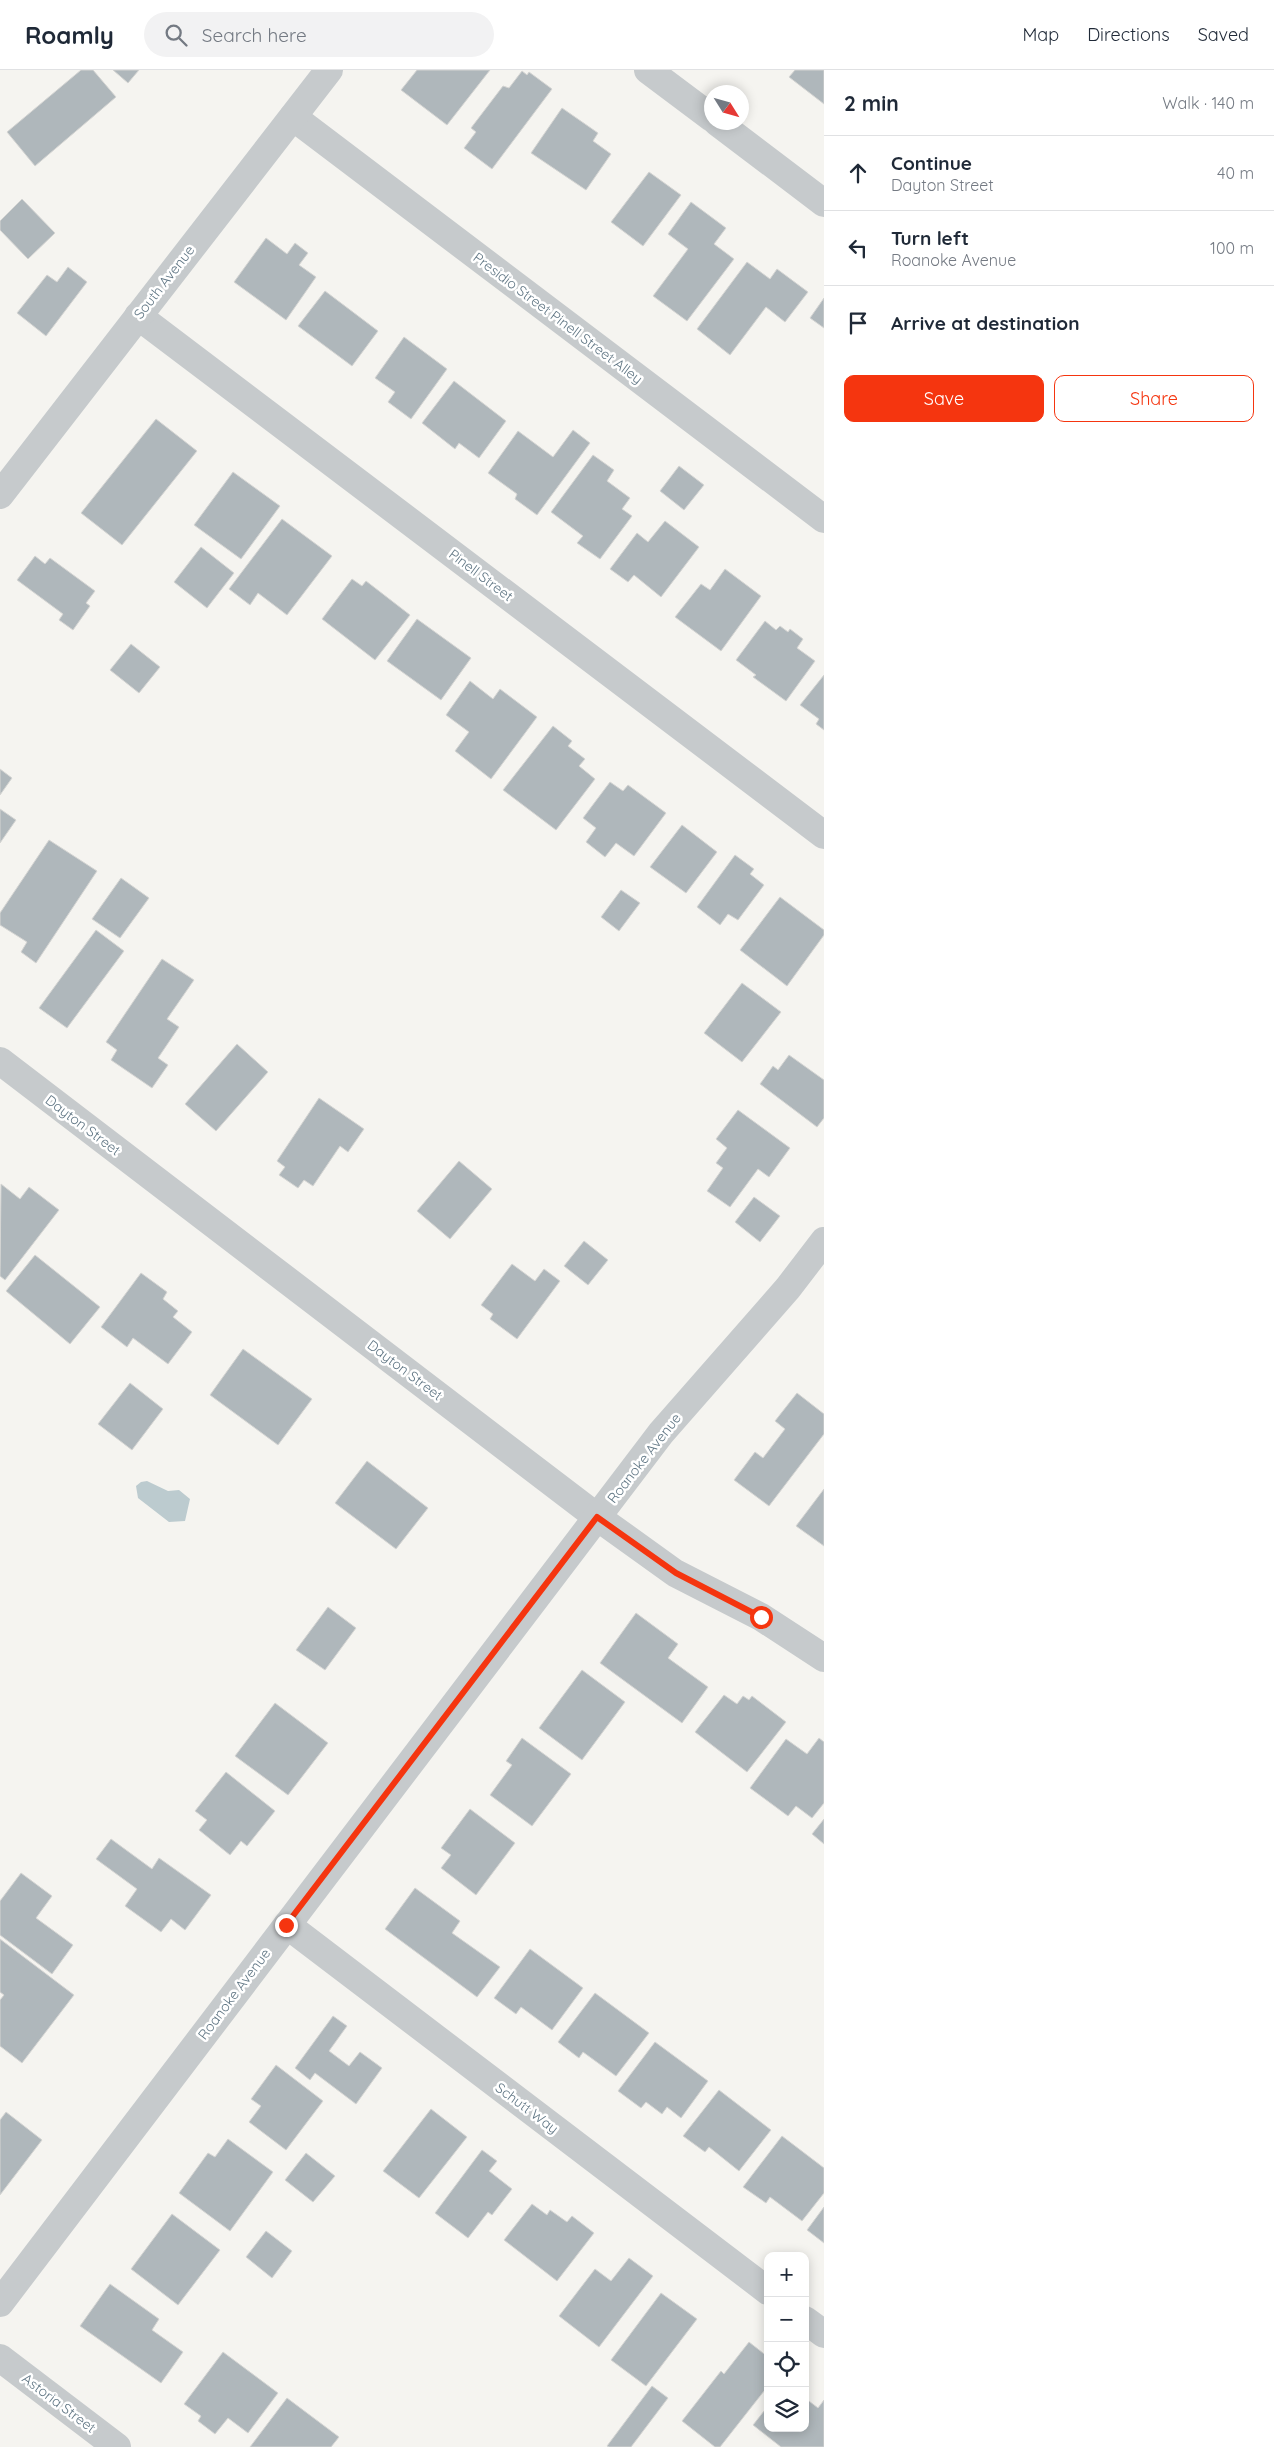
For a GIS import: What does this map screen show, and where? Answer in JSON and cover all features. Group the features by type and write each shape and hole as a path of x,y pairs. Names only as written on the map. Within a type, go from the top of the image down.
{"street":[{"name":"South Avenue","path":"0,495 329,70"},
{"path":"648,70 704,112"},
{"name":"Presidio Street Pinell Street Alley","path":"293,117 824,519"},
{"path":"727,130 824,204"},
{"name":"Pinell Street","path":"138,316 824,835"},
{"name":"Dayton Street","path":"0,1061 597,1517 676,1573 761,1617 824,1658"},
{"name":"Roanoke Avenue","path":"0,2303 661,1434 788,1288 824,1241"},
{"name":"Schutt Way","path":"286,1925 764,2288"},
{"path":"809,2323 824,2334"},
{"name":"Astoria Street","path":"0,2358 117,2447"}],"shaded area":[{"path":"147,1481 168,1491 179,1490 190,1499 185,1521 169,1522 138,1498 136,1486 141,1482"}],"building":[{"path":"81,70 93,70 116,97 35,166 7,132"},
{"path":"113,70 139,70 128,83"},
{"path":"417,70 490,70 447,125 401,90"},
{"path":"795,70 824,70 824,104 789,77"},
{"path":"522,71 527,75 529,72 552,89 492,169 464,148 476,132 471,128 503,86 509,88"},
{"path":"562,108 598,133 593,141 611,154 586,190 531,153"},
{"path":"649,172 681,195 643,246 611,222"},
{"path":"22,199 55,233 28,259 0,230 0,221"},
{"path":"691,202 726,228 714,244 734,259 687,321 653,296 688,249 668,234"},
{"path":"266,238 287,254 295,243 308,253 299,265 316,277 286,320 234,282"},
{"path":"747,262 770,279 777,269 808,292 785,322 766,307 730,355 697,329"},
{"path":"68,267 87,282 46,336 17,313 47,275 57,282"},
{"path":"325,291 378,331 352,366 298,326"},
{"path":"824,298 824,328 810,318"},
{"path":"404,337 447,369 411,419 388,402 395,392 375,378"},
{"path":"454,381 506,421 479,458 459,443 455,449 422,423"},
{"path":"156,419 197,451 122,545 81,513"},
{"path":"573,430 590,443 537,515 515,499 517,494 488,473 518,431 553,457"},
{"path":"593,455 614,470 607,481 630,498 622,509 632,516 600,559 577,543 583,536 551,512"},
{"path":"679,466 704,485 684,510 660,491"},
{"path":"233,472 280,506 241,559 194,525"},
{"path":"282,519 332,556 287,615 258,593 250,605 229,589"},
{"path":"665,521 699,547 661,597 634,575 628,582 610,569 637,533 648,542"},
{"path":"201,547 234,573 207,608 174,582"},
{"path":"35,556 45,564 50,558 95,591 86,603 90,606 73,630 59,620 63,614 17,580"},
{"path":"725,569 761,596 721,651 675,617 701,584 710,590"},
{"path":"352,579 362,586 366,581 410,615 375,660 322,619"},
{"path":"417,619 471,658 441,700 387,661"},
{"path":"765,621 776,630 780,626 788,632 790,629 803,639 797,648 815,661 786,701 753,677 756,675 736,660"},
{"path":"131,644 160,667 139,693 110,670"},
{"path":"824,675 824,730 816,724 819,719 800,705"},
{"path":"470,681 493,699 500,689 537,717 491,779 455,751 469,732 446,715"},
{"path":"553,726 572,741 568,746 585,759 579,766 595,779 556,830 503,790"},
{"path":"0,769 12,778 0,795"},
{"path":"610,782 623,791 628,785 666,813 634,856 616,843 605,857 586,842 596,828 583,818"},
{"path":"0,809 16,820 0,843"},
{"path":"682,825 717,852 686,893 650,867"},
{"path":"49,840 97,871 36,963 21,952 27,942 0,925 0,913"},
{"path":"735,855 754,869 750,874 764,885 738,920 728,914 720,925 697,907"},
{"path":"121,878 149,898 120,938 92,919"},
{"path":"621,890 640,903 619,931 601,917"},
{"path":"780,897 824,930 824,935 787,986 740,950"},
{"path":"96,930 124,951 67,1028 39,1008"},
{"path":"162,959 194,980 167,1019 179,1027 158,1058 168,1065 152,1088 111,1060 117,1050 106,1042"},
{"path":"742,983 781,1012 742,1062 704,1033"},
{"path":"237,1044 268,1072 216,1131 185,1104"},
{"path":"789,1055 824,1080 824,1118 817,1127 760,1084 773,1066 778,1070"},
{"path":"319,1098 364,1129 348,1152 340,1146 313,1186 304,1180 298,1188 279,1175 285,1167 277,1161"},
{"path":"738,1110 790,1148 769,1177 758,1169 730,1207 707,1191 723,1168 716,1163 727,1148 716,1139"},
{"path":"459,1161 492,1189 450,1239 417,1211"},
{"path":"1,1184 20,1199 29,1187 59,1210 5,1280 0,1276"},
{"path":"754,1197 780,1216 760,1242 735,1222"},
{"path":"584,1241 608,1260 588,1285 564,1266"},
{"path":"35,1255 100,1307 70,1344 6,1291"},
{"path":"512,1264 535,1281 544,1269 560,1281 517,1339 490,1319 493,1314 481,1305"},
{"path":"141,1273 167,1292 163,1299 178,1311 173,1317 192,1332 168,1364 133,1338 127,1347 101,1327"},
{"path":"243,1349 312,1399 278,1445 210,1395"},
{"path":"130,1383 163,1409 132,1450 98,1424"},
{"path":"797,1393 824,1414 824,1434 769,1506 734,1480 755,1452 763,1458 785,1429 775,1421"},
{"path":"367,1461 428,1508 396,1549 335,1503"},
{"path":"824,1489 824,1546 796,1526"},
{"path":"328,1607 356,1628 325,1670 296,1650"},
{"path":"636,1613 678,1644 668,1658 708,1687 682,1723 600,1663"},
{"path":"582,1670 625,1702 582,1760 539,1728"},
{"path":"724,1695 737,1704 743,1696 749,1700 752,1696 786,1722 747,1772 695,1732"},
{"path":"275,1703 328,1743 288,1795 235,1756"},
{"path":"522,1738 571,1774 532,1826 490,1795 512,1765 506,1761"},
{"path":"819,1738 824,1742 824,1803 812,1818 796,1806 788,1816 750,1788 786,1739 807,1754"},
{"path":"226,1772 275,1811 247,1846 241,1841 230,1855 199,1830 207,1820 195,1811"},
{"path":"470,1809 515,1843 476,1895 441,1868 451,1855 441,1848"},
{"path":"824,1819 824,1844 812,1834"},
{"path":"111,1839 152,1869 159,1858 211,1895 185,1930 171,1919 161,1932 125,1906 137,1889 96,1859"},
{"path":"21,1873 52,1896 36,1918 73,1945 52,1974 0,1935 0,1901"},
{"path":"415,1888 460,1921 452,1933 500,1967 477,1997 385,1929"},
{"path":"0,1939 74,1995 22,2063 0,2046 0,2000 4,1995 0,1992"},
{"path":"530,1949 583,1988 552,2030 521,2007 516,2014 494,1998"},
{"path":"595,1993 649,2033 616,2076 583,2052 579,2058 558,2042"},
{"path":"333,2016 347,2026 329,2051 349,2066 360,2052 382,2068 356,2104 315,2073 310,2080 295,2068"},
{"path":"655,2042 708,2081 681,2118 667,2107 662,2114 646,2102 641,2108 618,2091"},
{"path":"276,2065 323,2101 286,2150 249,2122 261,2106 251,2099"},
{"path":"719,2090 771,2130 739,2171 709,2147 705,2152 683,2136"},
{"path":"431,2109 467,2137 419,2198 383,2171"},
{"path":"6,2112 42,2140 0,2195 0,2120"},
{"path":"782,2136 824,2168 824,2193 802,2221 770,2197 766,2203 743,2187"},
{"path":"228,2139 273,2172 230,2231 179,2193 208,2153 215,2157"},
{"path":"482,2150 497,2161 489,2171 512,2189 492,2215 488,2212 468,2238 435,2213"},
{"path":"306,2153 335,2176 313,2202 285,2180"},
{"path":"532,2204 547,2215 550,2210 567,2222 572,2216 594,2233 557,2281 504,2240"},
{"path":"824,2207 824,2243 807,2230"},
{"path":"172,2214 220,2250 178,2305 131,2269"},
{"path":"266,2231 292,2251 272,2278 246,2257"},
{"path":"629,2258 653,2276 599,2347 559,2316 595,2269 611,2281"},
{"path":"110,2284 159,2319 152,2330 183,2352 161,2383 80,2326"},
{"path":"661,2293 697,2319 646,2386 611,2360"},
{"path":"749,2342 764,2354 764,2391 720,2447 715,2447 682,2421 721,2371 724,2374"},
{"path":"223,2352 278,2393 248,2433 228,2418 215,2434 198,2421 201,2416 184,2404"},
{"path":"652,2386 668,2398 631,2447 607,2446"},
{"path":"287,2398 339,2437 331,2447 250,2447"},
{"path":"824,2400 824,2447 781,2447 753,2425 764,2411 764,2432 809,2432 809,2401 818,2408"}],"route":[{"path":"286,1925 597,1517 676,1573 761,1617"}]}
